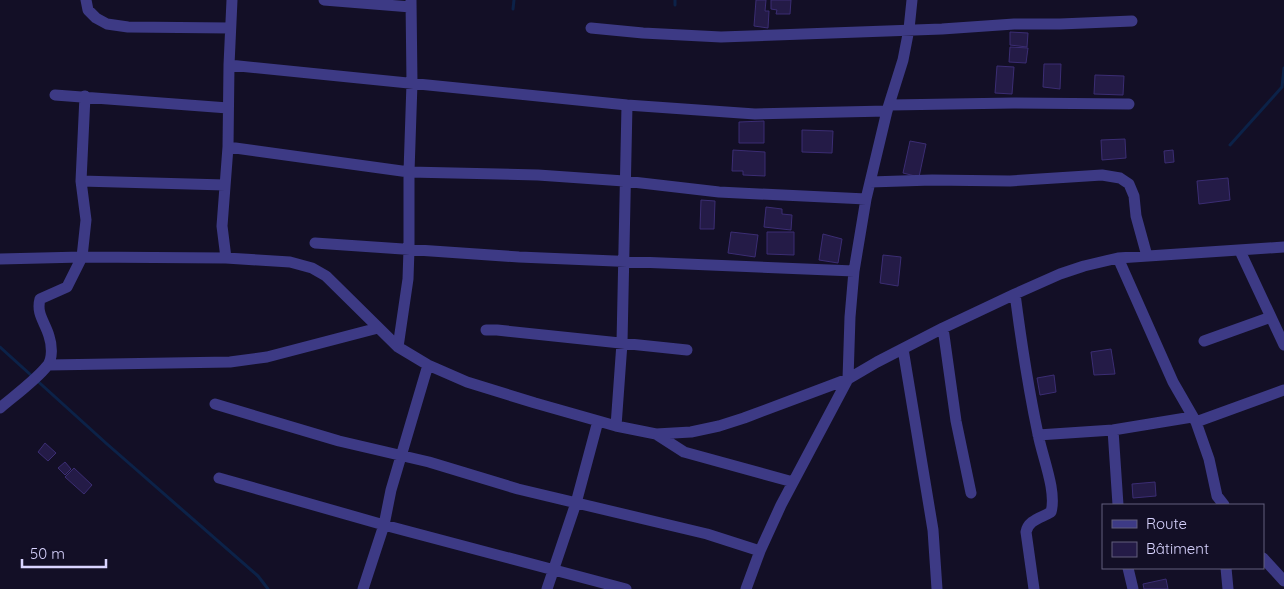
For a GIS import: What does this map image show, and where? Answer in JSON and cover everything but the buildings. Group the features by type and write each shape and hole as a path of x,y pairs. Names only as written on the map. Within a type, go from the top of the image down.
{"street":[{"path":"86,0 88,10 96,18 107,24 128,28 230,28"},
{"path":"226,258 222,226 228,147 232,0"},
{"path":"324,0 411,4 412,83 408,279 398,347"},
{"path":"746,589 760,551 793,482 848,379 854,271 866,199 903,60 912,0"},
{"path":"591,28 643,33 720,36 1132,21"},
{"path":"229,65 627,105 755,114 1014,103 1129,104"},
{"path":"55,95 228,108"},
{"path":"0,408 48,365 52,348 38,308 40,299 67,287 82,257 86,220 81,181 85,96"},
{"path":"616,426 622,343 627,105"},
{"path":"228,147 409,172 538,174 624,181 719,192 866,199"},
{"path":"870,182 932,180 1010,181 1102,175 1120,178 1129,184 1134,196 1136,216 1148,256"},
{"path":"81,181 226,185"},
{"path":"315,243 519,257 854,271"},
{"path":"0,259 82,257 226,258 290,262 312,268 326,276 398,347 428,365 467,382 616,426 656,434 692,432 719,426 848,379 943,328 1060,274 1084,266 1118,258 1284,247"},
{"path":"1240,251 1284,344"},
{"path":"1118,258 1173,382 1194,419 1209,459 1220,502"},
{"path":"1015,294 1020,336 1053,506 1051,512 1029,522 1027,526 1026,532 1034,589"},
{"path":"1204,341 1271,317"},
{"path":"48,365 230,362 267,357 378,328"},
{"path":"943,328 956,421 971,493"},
{"path":"486,330 687,350"},
{"path":"903,349 933,530 937,589"},
{"path":"363,589 384,525 392,490 428,365"},
{"path":"1038,434 1113,430 1194,419 1284,390"},
{"path":"215,404 338,441 476,475 518,489 708,534 760,551"},
{"path":"547,589 576,503 598,421"},
{"path":"1113,430 1118,504"},
{"path":"656,434 684,452 793,482"},
{"path":"219,478 384,525 626,589"},
{"path":"1264,559 1284,581"},
{"path":"1128,569 1133,589"},
{"path":"1226,569 1228,589"}],"waterway":[{"path":"513,9 514,0"},
{"path":"675,0 675,5"},
{"path":"1230,145 1282,87 1284,68"},
{"path":"0,347 107,444 258,576 268,589"}]}
